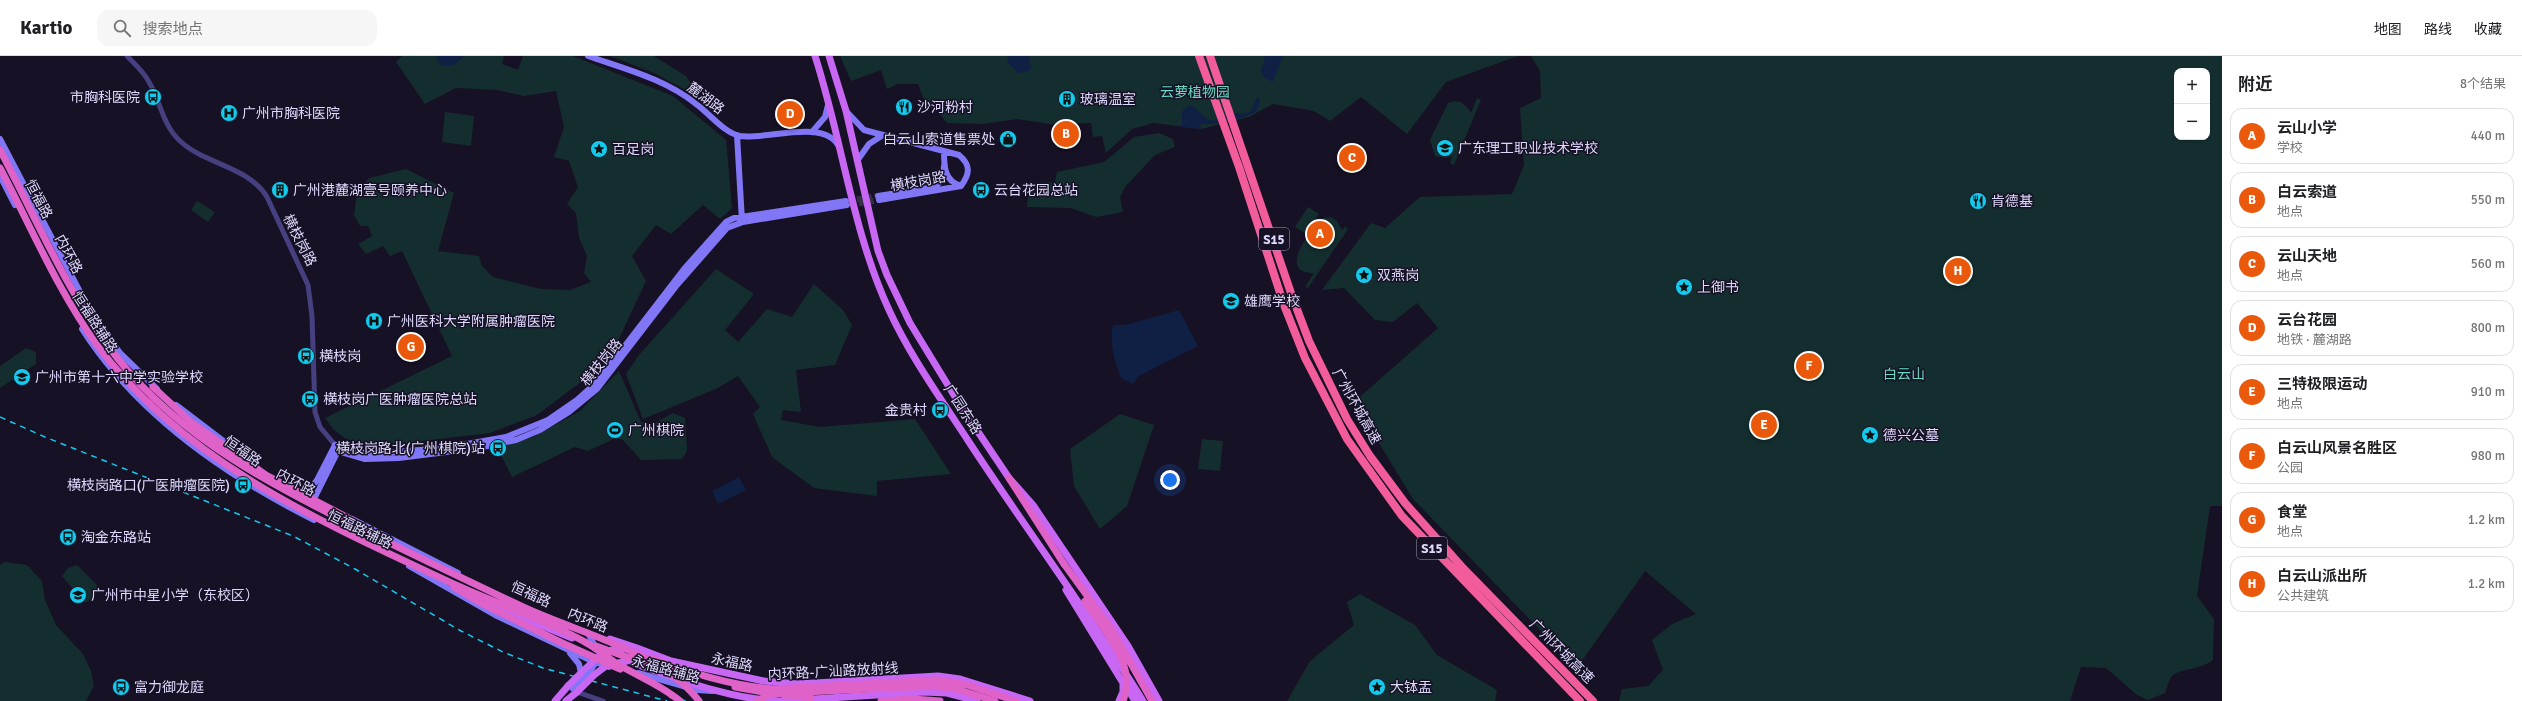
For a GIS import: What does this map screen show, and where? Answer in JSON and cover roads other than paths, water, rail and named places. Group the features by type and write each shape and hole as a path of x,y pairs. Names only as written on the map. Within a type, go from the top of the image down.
{"highway":[{"name":"广州环城高速","path":"1199,56 1239,167 1284,304 1305,358 1347,439 1402,516 1580,701"},
{"name":"广州环城高速","path":"1210,56 1292,296 1310,341 1347,419 1370,456 1405,503 1462,567 1594,701"},
{"name":"内环路","path":"0,152 95,327 119,360 150,393 188,426 261,478 309,504 528,609 586,633 665,670 683,684 699,701"},
{"name":"内环路","path":"0,167 65,291 89,333 128,382 175,426 228,466 274,494 458,586 587,643 619,665 663,688 680,701"},
{"path":"153,386 191,422 266,475 432,563"},
{"path":"1009,478 1064,564 1124,663 1127,680 1122,701"},
{"path":"1064,564 1112,630 1151,701"},
{"path":"447,582 479,602 663,688"},
{"name":"内环路-广汕路放射线","path":"586,633 682,669 748,686 785,688 938,680 967,685 1016,701"},
{"path":"587,643 645,663 712,682 759,692 811,698"},
{"path":"757,701 769,695 783,693 921,686 956,689 995,701"},
{"path":"881,701 913,699 940,701"}],"main road":[{"name":"麓湖路","path":"588,56 671,88 691,100 737,135"},
{"name":"广园东路","path":"815,56 829,99 872,268 897,326 939,397 1054,567 1133,678 1137,701"},
{"name":"广园东路","path":"829,56 846,111 878,251 896,294 936,369 1009,478 1033,505 1095,596 1132,652 1159,701"},
{"path":"812,132 825,117 829,99"},
{"path":"846,111 864,130 944,151 959,155 965,160 969,169 968,175 961,186 951,181 944,166 944,151"},
{"path":"742,220 737,135 751,136 812,132 826,134 835,140 842,153"},
{"path":"857,161 869,144 883,135"},
{"name":"恒福路辅路","path":"0,139 89,309 120,353 153,386 245,457 303,498"},
{"name":"恒福路","path":"0,152 84,312 110,350 138,383 172,414 232,460 303,498 308,508 447,582 596,658"},
{"name":"横枝岗路","path":"944,166 943,179 935,187 879,198 961,186"},
{"name":"恒福路","path":"0,167 83,322 124,377 169,420 228,465 262,486 308,508 586,633 637,648"},
{"name":"恒福路辅路","path":"0,176 75,317 99,354 120,379 157,416 220,466 248,485 308,508 479,607 564,648 596,658 606,666"},
{"name":"横枝岗路","path":"337,448 368,454 416,451 492,440 536,426 564,409 592,387 684,269 721,226 729,220 742,220 846,203"},
{"path":"138,383 153,386"},
{"path":"303,498 317,480 337,448"},
{"path":"308,508 337,448"},
{"path":"1054,567 1079,613 1137,701"},
{"path":"447,582 479,607"},
{"path":"1095,596 1133,678 1151,701"},
{"path":"586,633 596,658"},
{"path":"564,648 576,660 581,673"},
{"name":"永福路","path":"555,701 573,689 581,673 596,658 616,648 637,648 671,661 764,681 797,684 944,677 966,681 1030,701"},
{"path":"1132,652 1133,678"},
{"path":"605,653 720,691 774,701 924,692 947,693 976,701"},
{"name":"永福路","path":"592,674 596,658"},
{"path":"564,701 573,689 592,674 606,666 627,661"},
{"name":"永福路辅路","path":"606,666 697,690 720,691"},
{"path":"1119,674 1123,688 1119,701"}],"street":[{"name":"横枝岗路","path":"128,56 149,82 161,114 179,140 250,178 257,184 267,197 308,285 312,316 315,412 320,427 337,448"},
{"path":"573,689 603,701"}],"water":[{"path":"438,56 464,56 453,65 442,66 436,58"},
{"path":"1008,56 1029,56 1031,68 1027,72 1018,73 1007,62"},
{"path":"1265,56 1283,56 1273,82 1265,78 1261,72"},
{"path":"1257,97 1260,99 1258,109 1246,116 1220,123 1200,124 1201,129 1180,127 1182,124 1182,111 1189,105 1206,118 1214,121 1232,114 1251,111"},
{"path":"1179,310 1198,346 1139,376 1133,384 1121,378 1113,352 1113,325 1125,325"},
{"path":"739,477 746,490 718,504 712,491"}],"tunnel":[{"path":"848,201 878,196"},
{"path":"850,205 879,200"}],"railway":[{"path":"0,417 45,437 293,536 355,569 461,631 503,652 543,668 667,701"},
{"path":"669,697 687,701"}],"place":[{"name":"市胸科医院","path":"153,97"},
{"name":"玻璃温室","path":"1067,99"},
{"name":"沙河粉村","path":"904,107"},
{"name":"广州市胸科医院","path":"229,113"},
{"name":"云台花园","path":"790,114"},
{"name":"白云索道","path":"1066,134"},
{"name":"白云山索道售票处","path":"1008,139"},
{"name":"广东理工职业技术学校","path":"1445,148"},
{"name":"百足岗","path":"599,149"},
{"name":"云山天地","path":"1352,158"},
{"name":"广州港麓湖壹号颐养中心","path":"280,190"},
{"name":"云台花园总站","path":"981,190"},
{"name":"肯德基","path":"1978,201"},
{"name":"云山小学","path":"1320,234"},
{"name":"白云山派出所","path":"1958,271"},
{"name":"双燕岗","path":"1364,275"},
{"name":"上御书","path":"1684,287"},
{"name":"雄鹰学校","path":"1231,301"},
{"name":"广州医科大学附属肿瘤医院","path":"374,321"},
{"name":"食堂","path":"411,347"},
{"name":"横枝岗","path":"306,356"},
{"name":"白云山风景名胜区","path":"1809,366"},
{"name":"广州市第十六中学实验学校","path":"22,377"},
{"name":"横枝岗广医肿瘤医院总站","path":"310,399"},
{"name":"金贵村","path":"940,410"},
{"name":"三特极限运动","path":"1764,425"},
{"name":"广州棋院","path":"615,430"},
{"name":"德兴公墓","path":"1870,435"},
{"name":"横枝岗路北(广州棋院)站","path":"498,448"},
{"name":"横枝岗路口(广医肿瘤医院)","path":"243,485"},
{"name":"淘金东路站","path":"68,537"},
{"name":"广州市中星小学（东校区）","path":"78,595"},
{"name":"富力御龙庭","path":"121,687"},
{"name":"大钵盂","path":"1377,687"}],"park label":[{"name":"云萝植物园","path":"1195,92"},
{"name":"白云山","path":"1904,374"}]}
